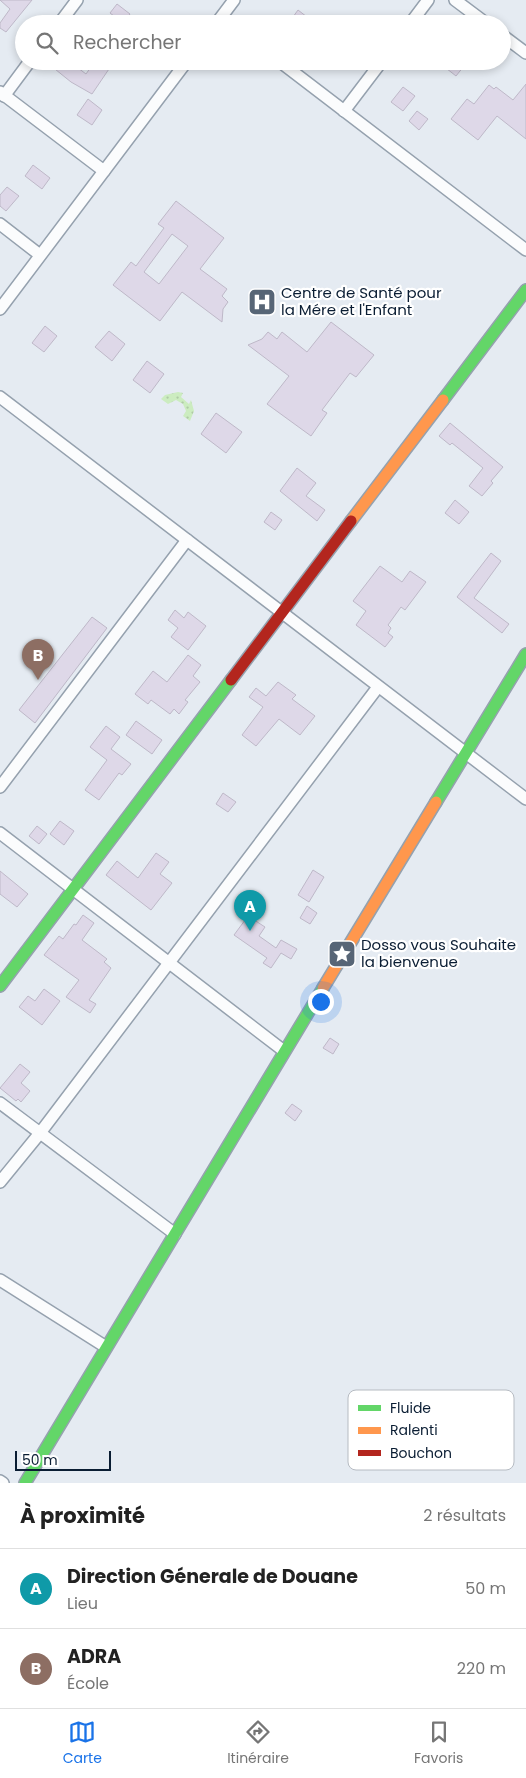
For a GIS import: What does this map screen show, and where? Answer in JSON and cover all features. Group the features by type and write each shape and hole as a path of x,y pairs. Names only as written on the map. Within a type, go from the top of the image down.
{"main road":[{"path":"0,986 526,290"},
{"path":"25,1483 284,1051 466,753 521,672 526,654"}],"street":[{"path":"66,15 77,0"},
{"path":"225,15 234,0"},
{"path":"417,15 428,0"},
{"path":"455,0 475,15"},
{"path":"511,42 526,53"},
{"path":"22,70 2,94 104,171"},
{"path":"0,309 180,70"},
{"path":"292,70 526,250"},
{"path":"344,111 375,70"},
{"path":"0,224 40,255"},
{"path":"0,397 526,799"},
{"path":"0,787 187,540"},
{"path":"0,1182 40,1133 378,687"},
{"path":"0,833 284,1051"},
{"path":"0,1103 176,1234"},
{"path":"0,1280 106,1347"}],"green space":[{"path":"178,392 183,393 181,397 189,404 191,400 194,411 190,421 183,416 186,411 183,404 176,400 168,404 161,399 165,395"}],"building":[{"path":"0,0 32,0 20,15 15,15 15,21 6,32 0,28 0,23 10,9"},
{"path":"117,4 130,14 113,15 110,13"},
{"path":"298,10 304,15 294,15"},
{"path":"56,70 81,70 86,74 89,70 108,70 92,94 71,82"},
{"path":"448,70 461,70 456,76"},
{"path":"526,84 526,139 497,116 478,140 451,119 467,99 474,104 489,85 494,89 496,87 513,100"},
{"path":"403,87 415,96 403,111 391,102"},
{"path":"88,99 102,110 92,125 77,115"},
{"path":"417,111 428,119 419,130 409,121"},
{"path":"33,165 50,178 42,189 25,176"},
{"path":"7,187 19,196 6,211 0,206 0,195"},
{"path":"176,201 224,238 200,269 227,289 222,296 228,302 223,309 222,322 182,292 160,321 113,285 131,262 136,266 164,228 158,224","holes":["172,234 188,246 159,284 144,272"]},
{"path":"331,322 374,355 356,377 350,373 322,410 327,413 311,436 267,404 289,376 248,345 262,339 268,332 277,339 282,332 307,352"},
{"path":"45,326 57,336 44,352 32,343"},
{"path":"109,331 125,344 112,361 95,347"},
{"path":"147,361 164,374 150,393 133,380"},
{"path":"216,413 242,432 226,453 201,434"},
{"path":"450,423 503,467 491,481 493,483 482,496 469,486 483,468 452,443 450,445 439,436"},
{"path":"297,468 316,483 306,496 325,510 317,521 280,491"},
{"path":"455,500 469,512 459,524 445,513"},
{"path":"271,512 282,520 275,530 264,522"},
{"path":"491,553 501,561 474,598 509,624 502,633 457,597"},
{"path":"380,566 402,582 410,571 426,582 405,610 401,607 388,625 391,628 388,633 393,637 385,647 356,625 366,611 353,601"},
{"path":"175,610 184,618 188,612 206,626 188,650 171,637 178,628 168,620"},
{"path":"92,617 107,628 35,723 19,710"},
{"path":"188,655 201,665 193,676 200,682 185,700 188,702 179,714 174,709 170,714 151,700 148,704 135,694 153,671 167,682"},
{"path":"278,682 296,695 292,699 315,716 300,735 279,719 256,746 242,735 263,707 249,697 256,688 266,696"},
{"path":"136,721 162,740 152,754 126,735"},
{"path":"106,726 120,737 111,749 131,764 122,775 119,773 99,800 85,790 107,760 90,747"},
{"path":"223,793 236,802 228,812 216,804"},
{"path":"60,821 74,831 64,845 50,834"},
{"path":"37,826 47,834 39,844 29,836"},
{"path":"156,853 169,862 160,874 172,883 151,910 106,875 117,861 138,878"},
{"path":"313,870 324,877 309,902 298,895"},
{"path":"0,871 28,894 17,907 0,894"},
{"path":"307,906 317,913 310,924 300,918"},
{"path":"83,915 94,923 82,940 107,959 104,962 111,968 89,1000 96,1004 90,1013 66,997 79,980 44,955 59,936 63,939"},
{"path":"248,916 265,927 259,936 276,948 281,940 297,949 291,959 281,953 271,968 263,963 267,958 234,935"},
{"path":"44,989 60,1001 42,1025 19,1007 28,996 35,1001"},
{"path":"330,1038 339,1044 333,1054 323,1048"},
{"path":"20,1064 30,1072 21,1083 30,1091 21,1102 18,1099 16,1101 0,1088"},
{"path":"292,1104 302,1111 295,1121 285,1113"}],"traffic: fast":[{"path":"443,400 526,290"},
{"path":"436,802 526,654"},
{"path":"0,986 231,680"},
{"path":"25,1483 323,988"}],"traffic: slow":[{"path":"351,521 443,400"},
{"path":"323,988 436,802"}],"traffic: jam":[{"path":"231,680 351,521"}],"place":[{"name":"Centre de Santé pour la Mére et l'Enfant","path":"262,302"},
{"name":"ADRA","path":"38,680"},
{"name":"Direction Génerale de Douane","path":"250,931"},
{"name":"Dosso vous Souhaite la bienvenue","path":"342,954"}]}
